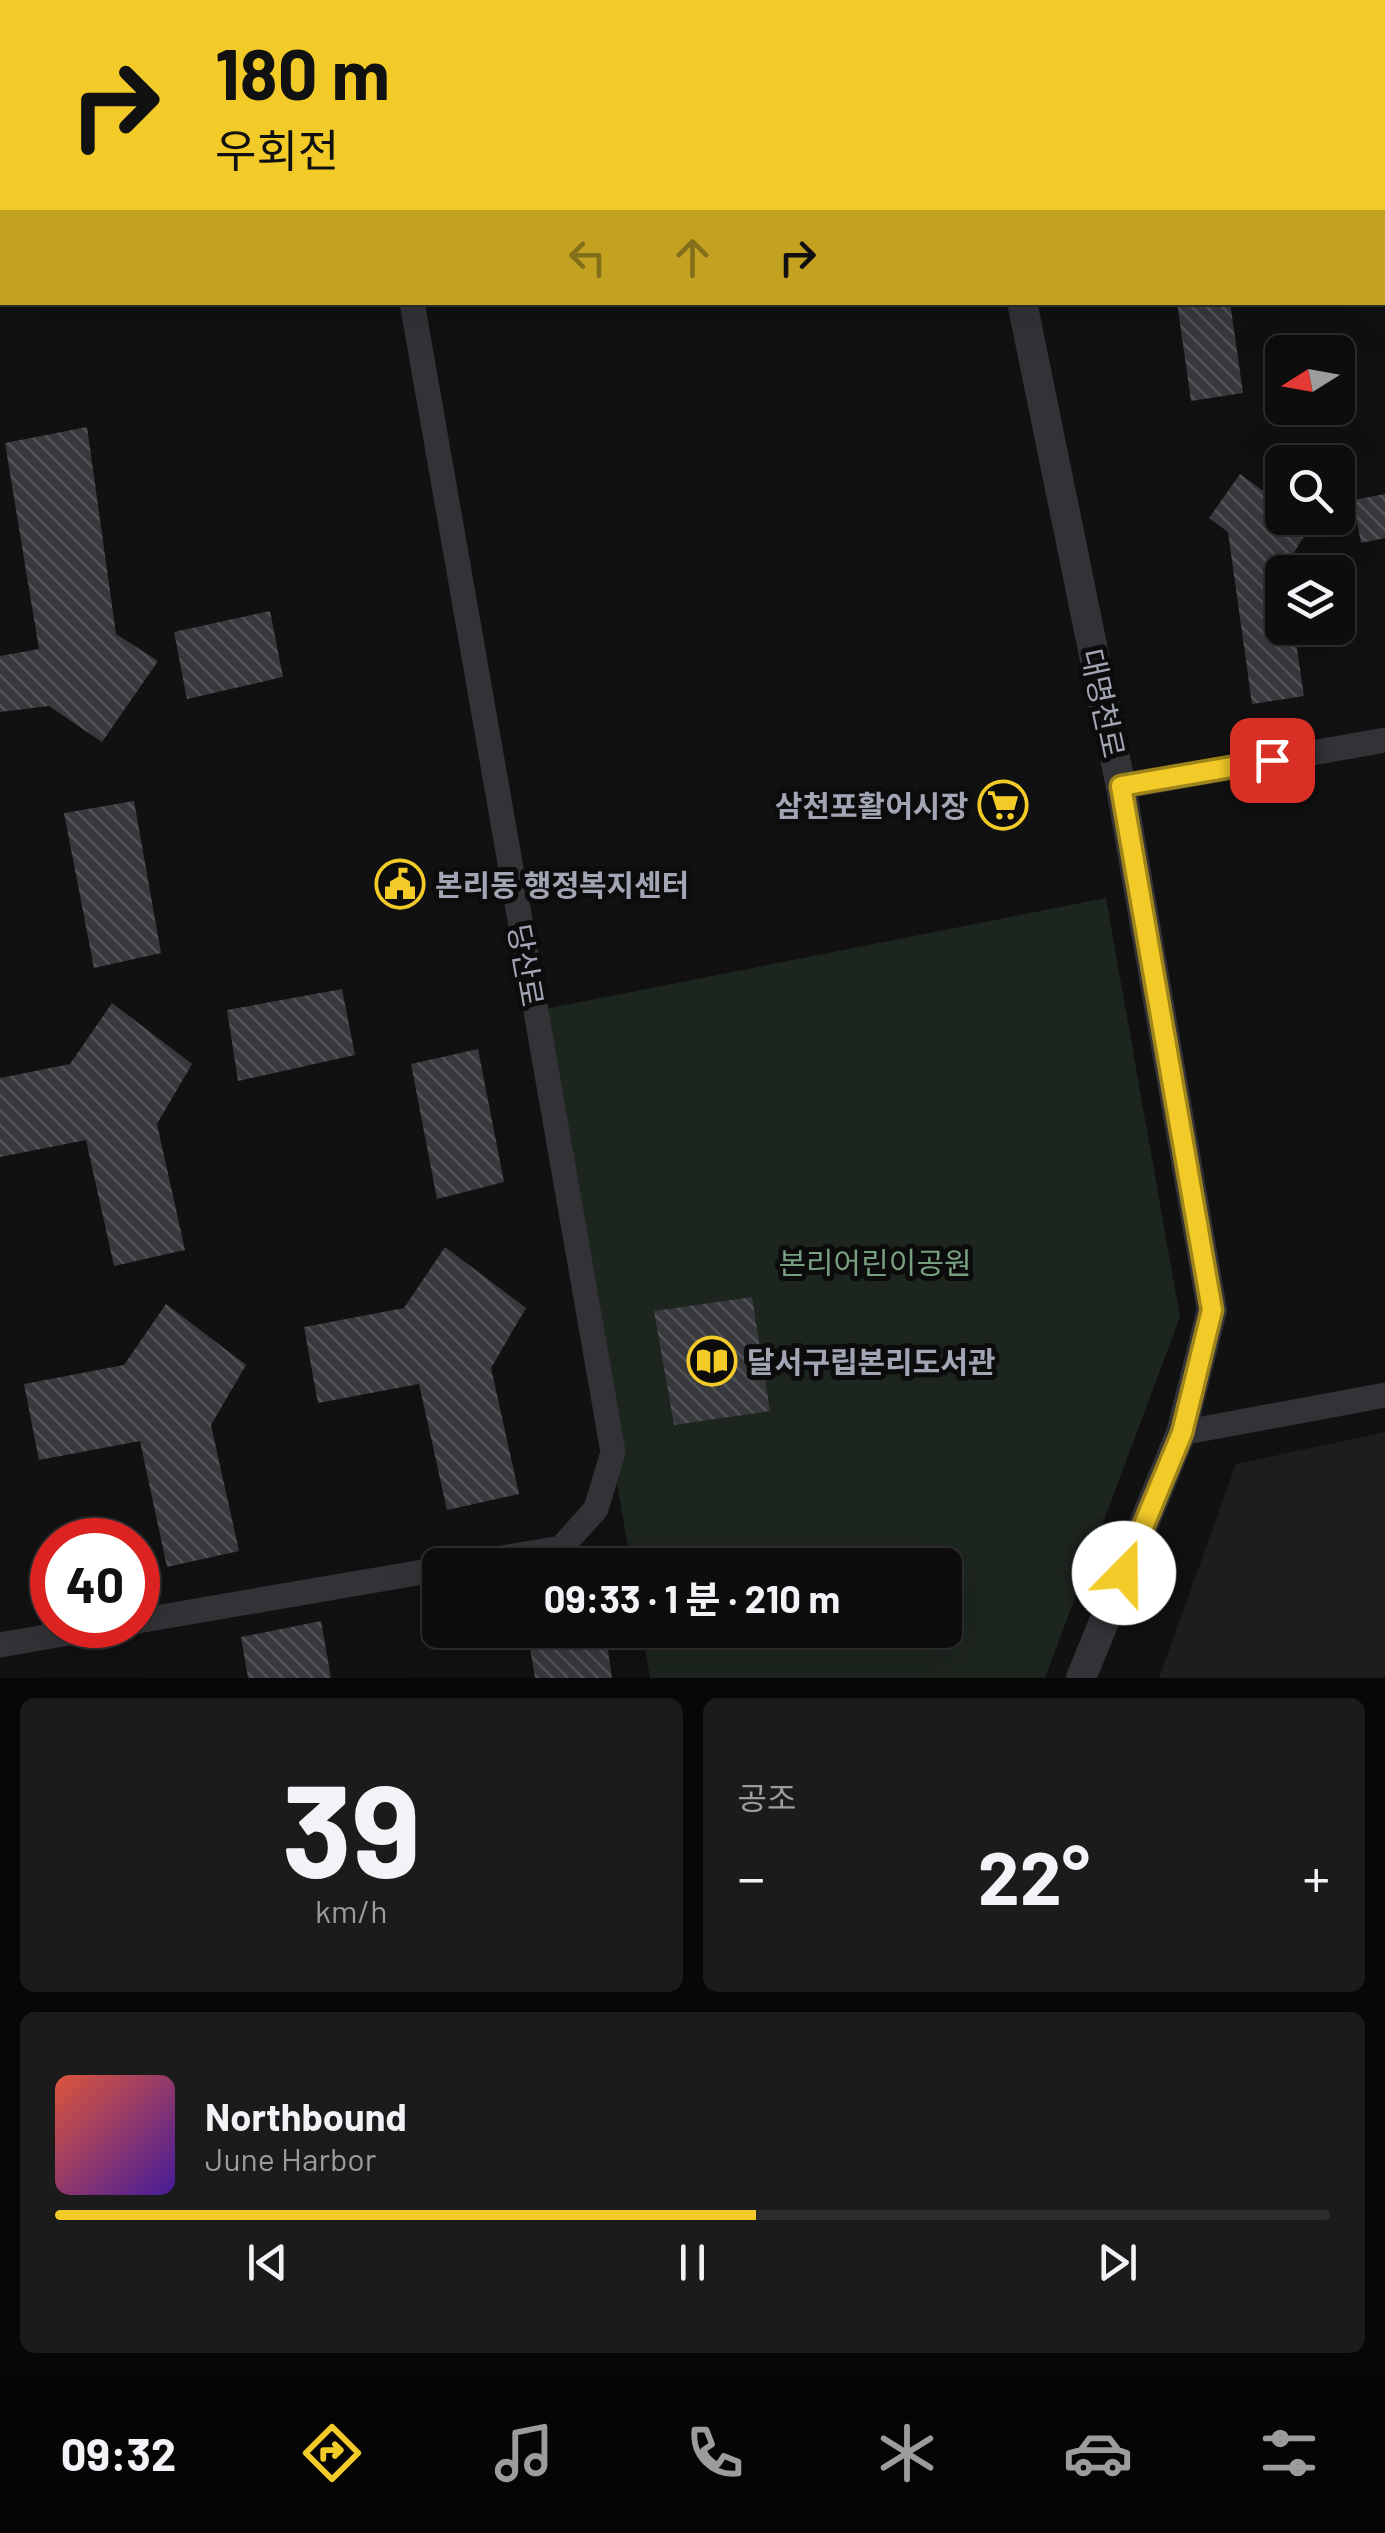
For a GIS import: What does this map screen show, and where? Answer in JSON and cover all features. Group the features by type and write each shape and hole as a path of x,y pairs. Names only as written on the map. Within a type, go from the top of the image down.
{"street":[{"name":"당산로","path":"413,305 612,1452 596,1509 561,1548"},
{"name":"대명천로","path":"1023,305 1121,786 1212,1310 1182,1433 1081,1678"},
{"path":"1121,786 1385,740"},
{"path":"1182,1433 1385,1395"},
{"path":"160,1617 422,1571"},
{"path":"0,1645 30,1640"}],"shaded area":[{"path":"1385,1432 1385,1678 1159,1678 1236,1464"}],"green space":[{"name":"본리어린이공원","path":"1106,898 1180,1317 1045,1678 650,1678 645,1648 962,1648 962,1548 628,1548 535,1011"}],"building":[{"path":"1177,305 1230,305 1243,393 1191,401"},
{"path":"87,427 116,634 158,661 102,742 49,706 0,712 0,656 39,649 5,443"},
{"path":"1240,474 1265,492 1265,535 1305,535 1292,555 1265,555 1265,645 1296,645 1304,696 1252,704 1228,532 1209,518"},
{"path":"1385,494 1385,538 1361,543 1355,500"},
{"path":"270,611 283,677 187,699 174,632"},
{"path":"134,801 161,953 94,968 64,813"},
{"path":"342,989 355,1055 238,1081 227,1010"},
{"path":"112,1003 192,1064 157,1124 185,1250 114,1266 86,1140 0,1157 0,1078 70,1064"},
{"path":"478,1049 504,1182 437,1199 411,1064"},
{"path":"445,1247 526,1308 491,1368 519,1494 447,1510 419,1384 318,1403 304,1327 404,1308"},
{"name":"달서구립본리도서관","path":"752,1297 770,1411 674,1425 654,1311"},
{"path":"166,1304 246,1365 211,1425 239,1551 167,1567 160,1518 156,1518 140,1441 39,1460 24,1384 124,1365"},
{"path":"321,1621 331,1678 248,1678 241,1637"},
{"path":"530,1648 608,1648 612,1678 535,1678"}],"place":[{"name":"삼천포활어시장","path":"1003,805"},
{"name":"본리동 행정복지센터","path":"400,884"},
{"name":"달서구립본리도서관","path":"712,1361"}],"route":[{"path":"1124,1573 1182,1433 1212,1310 1121,786 1272,760"}]}
